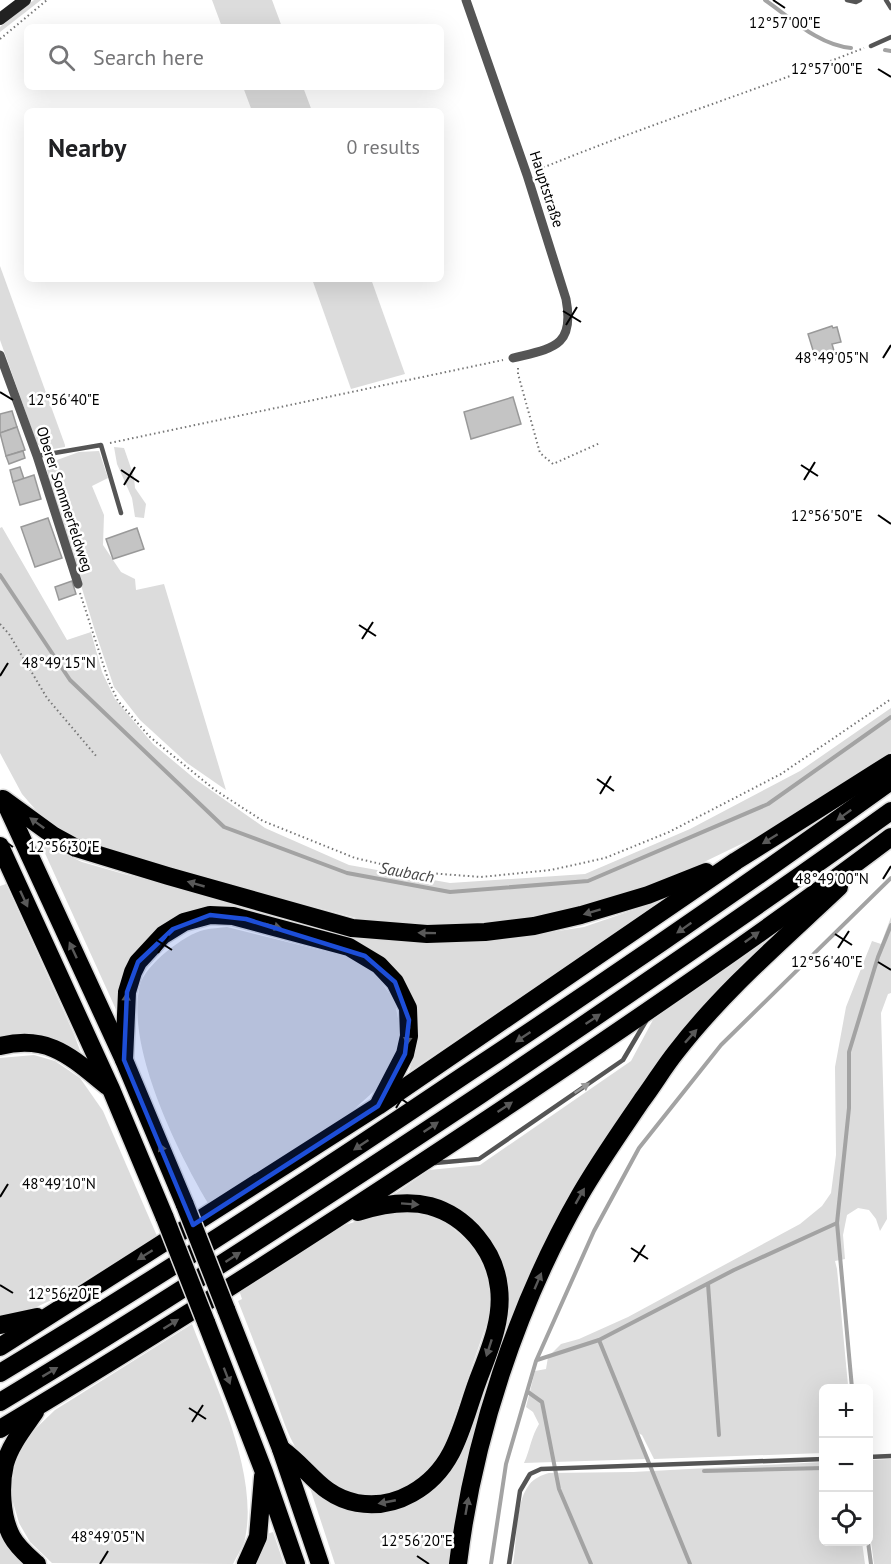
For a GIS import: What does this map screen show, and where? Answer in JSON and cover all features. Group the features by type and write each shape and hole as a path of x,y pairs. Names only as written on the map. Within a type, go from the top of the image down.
{"highway":[{"path":"0,1347 378,1106 736,861 891,763"},
{"path":"0,1373 79,1326 346,1155 671,937 891,781"},
{"path":"2,795 54,836 76,848 101,857 352,928 404,933 485,932 534,926 648,895 736,861"},
{"path":"2,795 124,1060 185,1205 281,1449 320,1564"},
{"path":"0,1402 91,1347 359,1176 685,958 891,811"},
{"path":"0,1429 334,1221 420,1164 653,1008 891,837"},
{"path":"0,846 111,1089 165,1218 264,1472 296,1564"},
{"path":"458,1564 472,1481 488,1418 514,1336 552,1247 580,1195 611,1144 677,1051 726,996 848,879 861,860"},
{"path":"124,1060 127,992 138,962 163,935 184,922 210,915 233,916 349,947 379,965 395,982 408,1008 409,1036 402,1061 378,1106"},
{"path":"0,1046 14,1043 49,1045 65,1053 111,1089"},
{"path":"281,1449 297,1460 306,1474 317,1484 342,1499 373,1505 399,1500 412,1494 440,1470 451,1454 500,1310 499,1286 492,1261 473,1231 454,1218 429,1206 400,1203 369,1209 334,1221"},
{"path":"0,1325 53,1313"},
{"path":"37,1564 12,1537 2,1500 2,1482 5,1464 14,1443 39,1406"},
{"path":"246,1564 258,1537 264,1472"}],"main road":[{"path":"0,20 25,0"}],"street":[{"name":"Hauptstraße","path":"466,0 527,175 566,299 569,316 565,335 559,342 549,349 513,358"},
{"name":"Oberer Sommerfeldweg","path":"0,355 37,456 78,585"}],"lane":[{"path":"847,0 856,2 860,0"},
{"path":"886,0 891,8"},
{"path":"871,46 891,37"},
{"path":"37,456 101,445 121,513"},
{"path":"420,1164 479,1159 623,1060 653,1008"},
{"path":"873,1457 891,1456"},
{"path":"509,1564 520,1491 530,1474 541,1469 819,1459"}],"path":[{"path":"0,39 47,0"},
{"path":"527,175 607,141 802,73 871,46"},
{"path":"527,354 518,363 518,374 540,453 553,464 600,443"},
{"path":"101,445 513,358"},
{"path":"78,585 109,682 118,701 150,737 215,790 262,821 355,858 415,872 481,877 551,870 605,858 669,832 781,774 891,699"},
{"path":"0,624 9,634 47,698 97,758"}],"highlighted area":[{"path":"210,915 246,919 365,956 395,982 409,1020 405,1054 378,1106 193,1225 124,1060 127,992 138,962 173,929"}],"shaded area":[{"path":"34,0 41,0 0,32 0,27"},
{"path":"212,0 272,0 281,24 221,24"},
{"path":"244,90 304,90 311,108 251,108"},
{"path":"0,266 65,447 48,450 37,444 0,340"},
{"path":"313,282 372,282 405,374 351,389"},
{"path":"114,447 124,448 134,477 135,488 146,504 144,518 135,517 132,498 117,464"},
{"path":"99,451 108,478 92,486 104,515 103,545 121,572 135,579 136,590 164,584 226,790 187,763 140,720 114,687 49,481 46,464 79,452"},
{"path":"2,527 67,640 91,632 102,672 115,699 153,744 195,779 265,828 349,865 450,883 585,874 690,829 800,771 891,708 891,752 824,797 762,834 673,877 567,913 508,922 419,926 356,918 86,844 46,822 22,794 0,753 0,528"},
{"path":"40,838 58,851 82,862 124,874 376,937 435,943 494,941 584,927 662,900 409,1072 414,1055 392,969 241,912 151,942 118,1014"},
{"path":"6,884 82,1056 0,1041 0,886"},
{"path":"891,917 891,993 888,994 881,1013 887,1219 880,1231 876,1219 869,1210 858,1208 847,1215 843,1235 845,1259 835,1261 848,1384 819,1384 819,1453 654,1459 642,1435 638,1433 638,1440 646,1459 524,1463 539,1424 533,1412 526,1407 535,1371 546,1369 548,1357 561,1344 579,1339 628,1317 800,1224 822,1206 831,1193 836,1155 835,1067 846,1007 872,941 881,944"},
{"path":"227,927 348,957 375,973 395,1002 401,1035 396,1061 383,1083 351,1112 208,1203 182,1155 157,1097 140,1037 137,1009 143,977 157,960 187,937 207,929"},
{"path":"777,933 722,988 550,1239 452,1564 335,1564 310,1488 338,1505 426,1493 506,1316 480,1232 389,1198 429,1170 480,1165 631,1061 654,1018"},
{"path":"34,1055 55,1061 80,1078 103,1111 157,1236 58,1297 19,1315 0,1316 0,1058"},
{"path":"403,1211 442,1219 474,1248 489,1284 490,1314 445,1444 432,1464 425,1473 408,1486 387,1493 364,1495 344,1489 326,1479 310,1466 294,1445 238,1301 242,1299 239,1290 342,1226 379,1214"},
{"path":"192,1324 223,1401 246,1486 248,1513 245,1539 233,1564 52,1563 30,1542 19,1523 11,1495 15,1464 29,1435 55,1410"},
{"path":"891,1459 891,1564 874,1564 872,1546 873,1460"},
{"path":"819,1462 819,1546 863,1546 865,1564 513,1564 521,1502 533,1480 549,1473 633,1472"},
{"path":"0,1516 31,1564 0,1564"},
{"path":"273,1532 284,1564 254,1564 264,1535"}],"building":[{"path":"832,326 837,327 841,342 832,344 835,354 816,360 808,334"},
{"path":"513,397 521,424 471,439 464,412"},
{"path":"12,411 17,427 0,433 0,414"},
{"path":"17,427 25,450 6,456 0,433"},
{"path":"23,451 25,458 9,464 6,456"},
{"path":"20,467 24,479 13,482 10,470"},
{"path":"34,475 41,499 20,505 13,482"},
{"path":"48,518 62,558 35,567 21,527"},
{"path":"137,528 144,549 113,559 106,539"},
{"path":"72,581 76,594 59,600 55,587"}],"waterway":[{"path":"765,0 816,36 827,42 851,48"},
{"path":"885,50 891,51"},
{"name":"Saubach","path":"0,575 70,680 224,827 347,873 450,892 588,881 768,804 891,717"},
{"path":"491,1564 506,1464 536,1361 594,1231 639,1148 721,1045 891,878"},
{"path":"852,1384 837,1223 849,1108 849,1052 878,957 891,925"},
{"path":"537,1360 599,1340 734,1270 837,1223"},
{"path":"708,1284 719,1435"},
{"path":"599,1340 690,1564"},
{"path":"528,1392 542,1402 559,1489 591,1564"},
{"path":"704,1471 819,1468"},
{"path":"869,1546 871,1564"}]}
